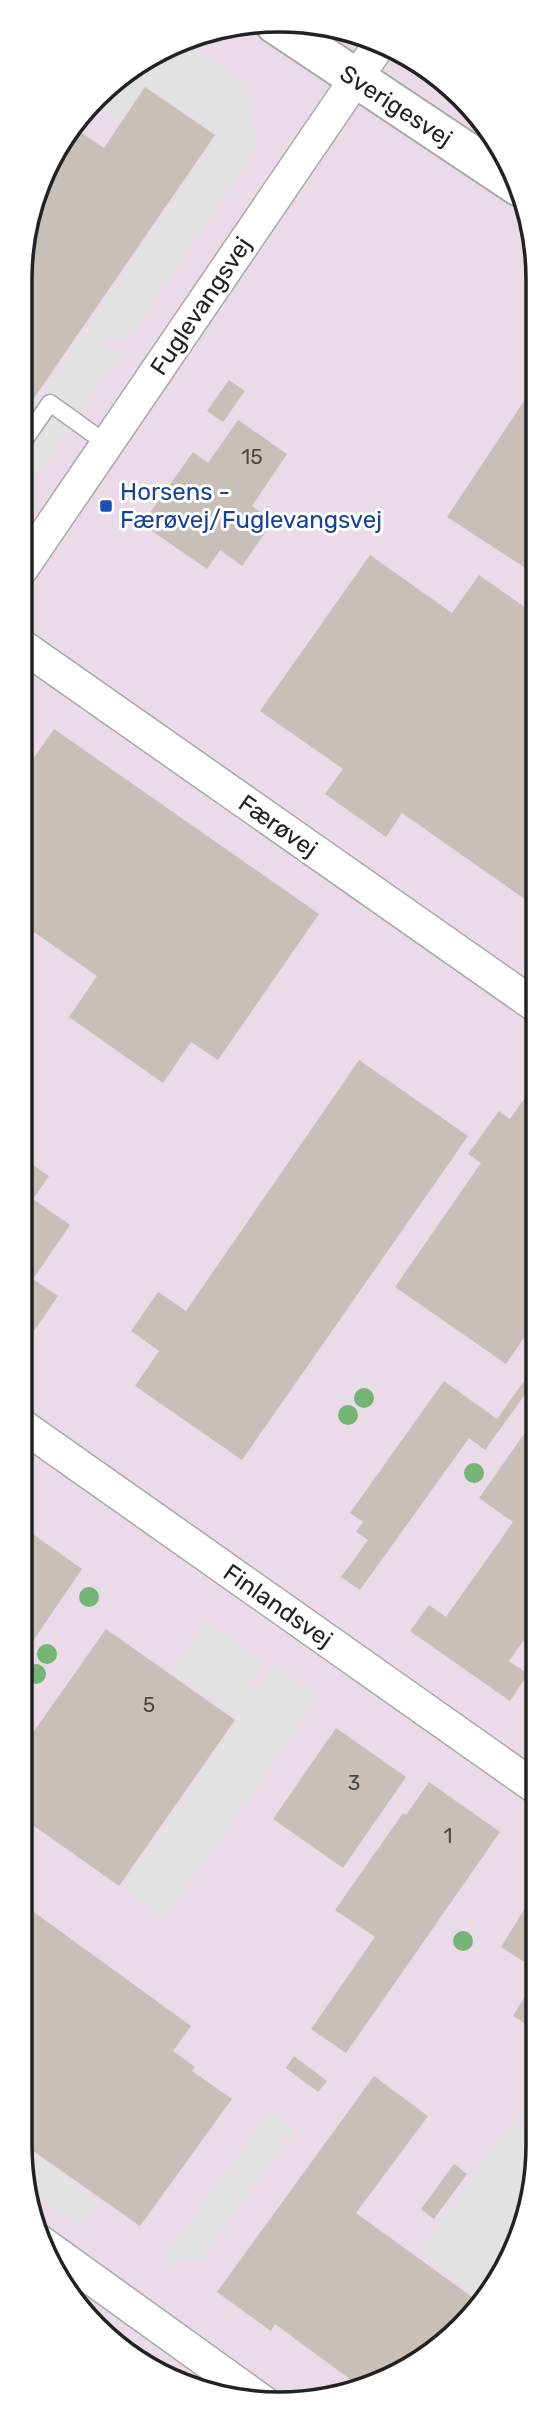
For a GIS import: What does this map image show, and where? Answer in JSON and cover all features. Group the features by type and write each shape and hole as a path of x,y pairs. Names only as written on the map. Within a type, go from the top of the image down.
{"street":[{"name":"Sverigesvej","path":"287,32 504,177"},
{"name":"Fuglevangsvej","path":"32,554 375,51"},
{"name":"Færøvej","path":"32,653 526,999"},
{"name":"Finlandsvej","path":"32,1432 526,1780"},
{"path":"56,2253 248,2390"}],"lane":[{"path":"32,429 50,403 107,444"}],"shaded area":[{"path":"295,32 327,36 373,50 416,73 464,116 484,141 507,184 521,230 525,262 526,2146 521,2194 507,2240 484,2283 453,2320 416,2351 373,2374 327,2388 262,2392 230,2388 184,2374 141,2351 104,2320 73,2283 50,2240 36,2194 32,2162 32,262 36,230 50,184 73,141 104,104 141,73 184,50 230,36"},
{"path":"193,47 245,82 257,147 129,338 107,338 104,343 120,354 32,481 32,407 218,135 145,85 119,119 102,107 141,73"},
{"path":"206,1621 264,1662 249,1685 255,1690 273,1664 319,1697 165,1917 122,1887 239,1719 171,1671"},
{"path":"269,2112 290,2127 292,2139 280,2141 282,2155 269,2157 271,2169 259,2172 260,2184 248,2187 249,2200 236,2202 237,2214 226,2217 227,2229 217,2231 218,2242 205,2244 206,2259 172,2264 164,2258"},
{"path":"513,2121 526,2130 525,2162 517,2209 500,2255 475,2294 417,2253"},
{"path":"32,2152 100,2201 81,2228 37,2197"}],"building":[{"path":"145,87 215,135 32,401 32,262 40,215 57,169 80,132 104,148"},
{"path":"229,380 245,391 223,422 207,411"},
{"path":"526,398 526,568 447,517"},
{"path":"238,420 287,454 252,506 273,521 242,566 220,550 207,569 142,524 193,452 208,463"},
{"path":"370,555 452,613 479,575 526,608 526,900 402,813 386,837 325,794 343,769 260,711"},
{"path":"54,729 319,914 218,1060 191,1042 163,1083 69,1017 97,976 32,931 32,760"},
{"path":"359,1060 468,1136 242,1460 135,1386 159,1351 131,1331 158,1292 186,1311"},
{"path":"526,1096 526,1335 506,1364 395,1287 481,1163 468,1154 499,1111 510,1119"},
{"path":"32,1164 49,1176 33,1199 70,1225 33,1279 58,1296 34,1331 32,1330"},
{"path":"444,1381 497,1419 524,1381 526,1382 526,1393 485,1450 469,1438 360,1590 341,1577 368,1540 356,1532 363,1522 350,1513"},
{"path":"526,1431 526,1637 509,1661 526,1673 526,1677 510,1701 410,1631 429,1605 446,1617 513,1522 479,1498"},
{"path":"32,1534 82,1569 32,1642"},
{"path":"106,1629 235,1720 119,1886 32,1824 32,1734"},
{"path":"336,1728 406,1777 343,1868 273,1819"},
{"path":"429,1782 500,1832 346,2053 311,2029 375,1937 335,1910 403,1813 406,1815"},
{"path":"526,1907 526,1963 501,1947"},
{"path":"32,1911 191,2026 173,2051 195,2067 192,2071 232,2099 140,2226 32,2150"},
{"path":"526,1995 526,2024 513,2016"},
{"path":"294,2056 327,2081 318,2092 286,2068"},
{"path":"374,2076 428,2116 356,2213 473,2297 441,2331 416,2351 388,2367 352,2381 275,2324 271,2331 217,2292"},
{"path":"454,2164 467,2174 434,2219 421,2209"}],"place":[{"name":"Horsens - Færøvej/Fuglevangsvej","path":"106,506"}]}
